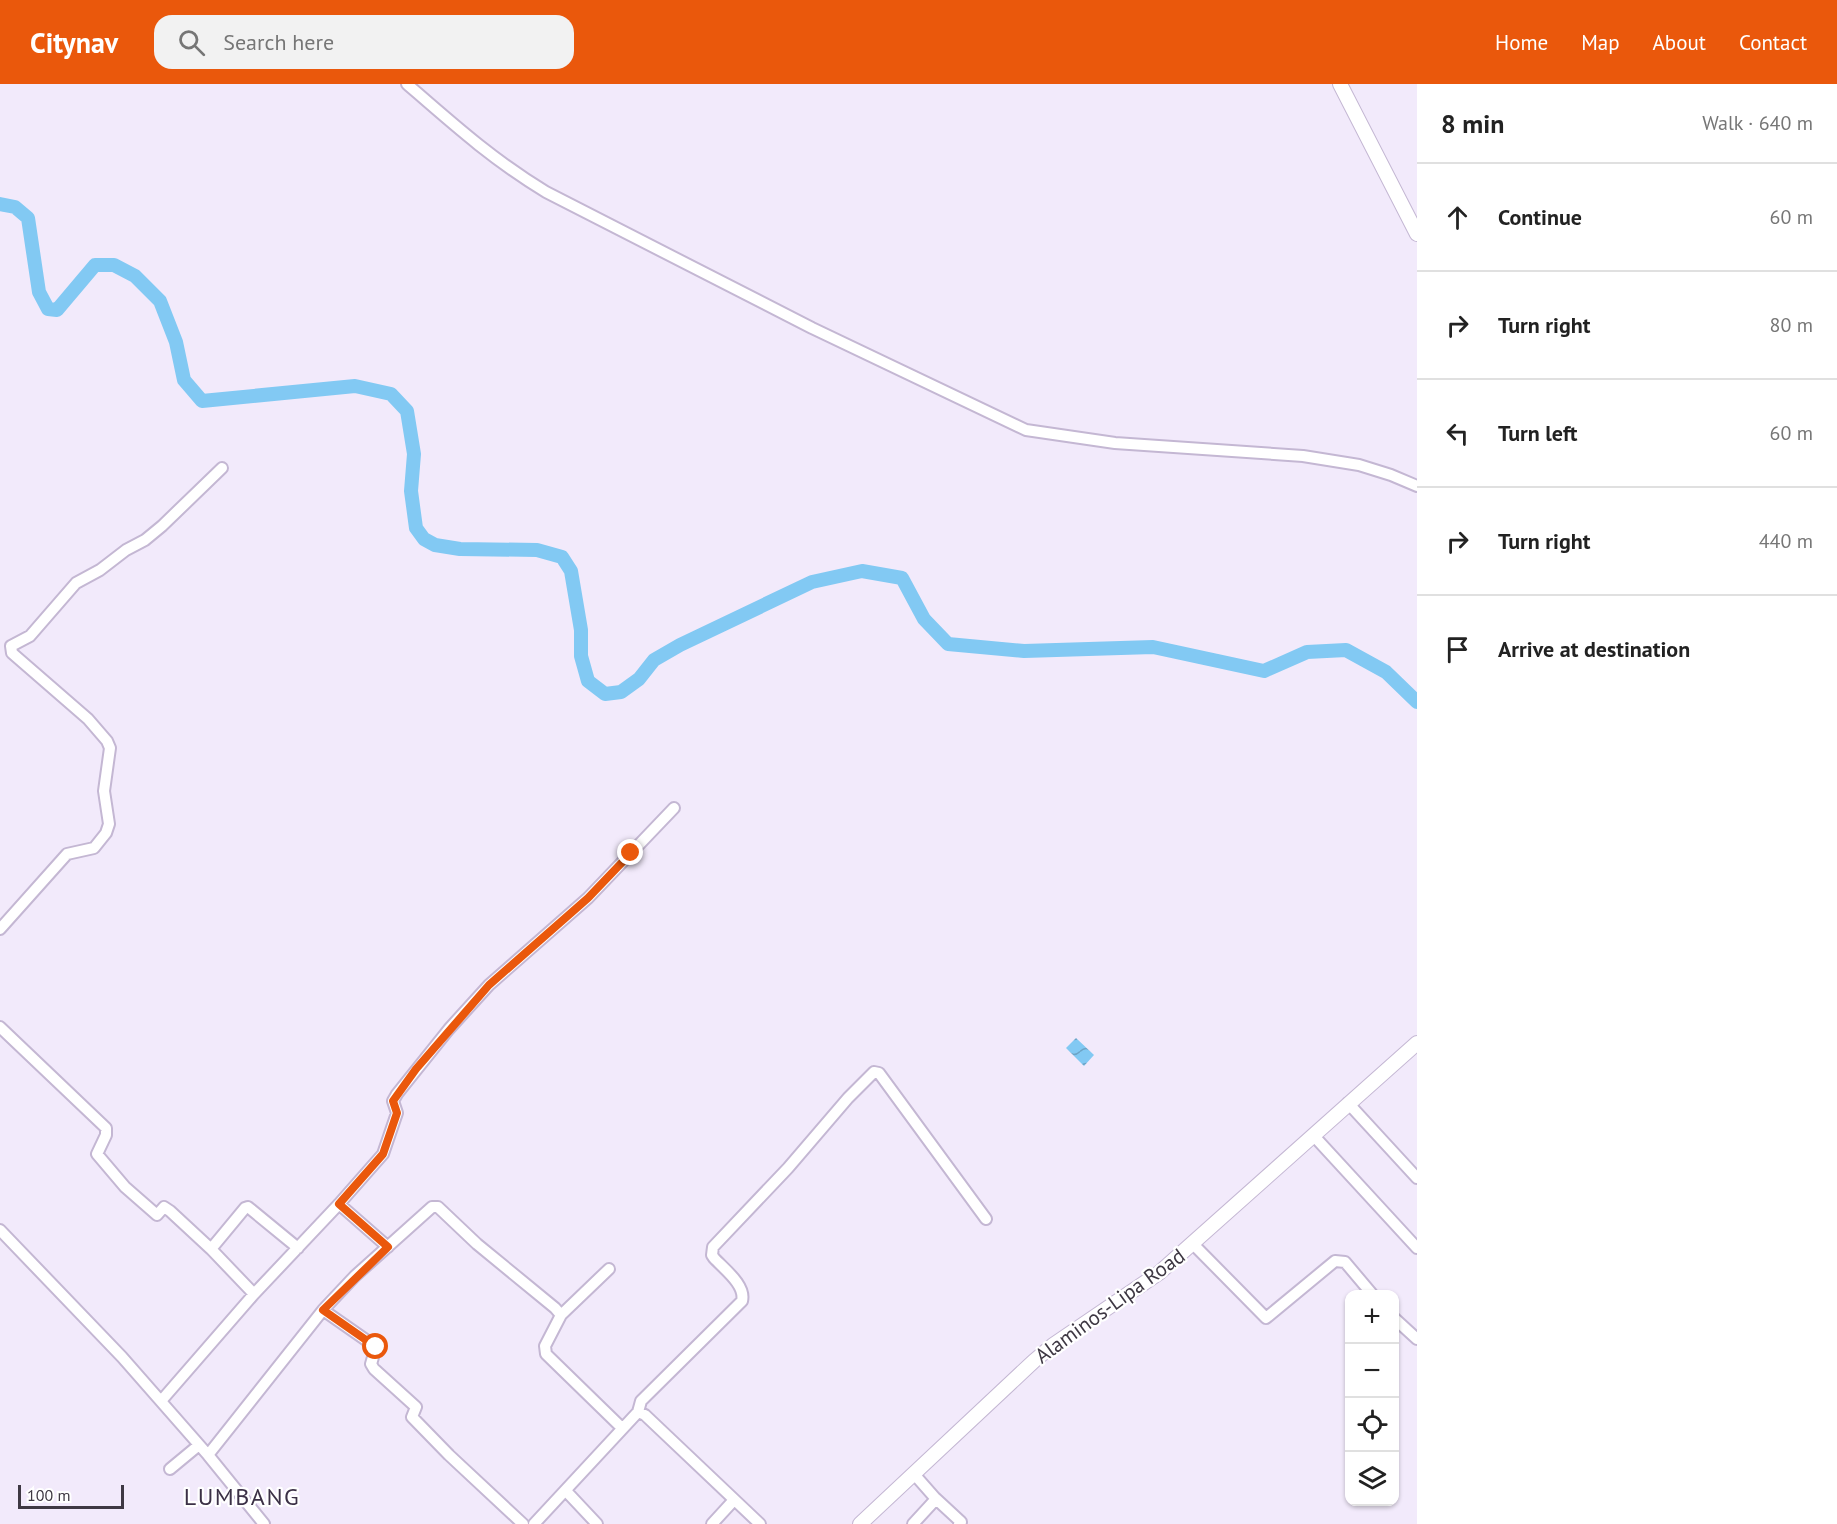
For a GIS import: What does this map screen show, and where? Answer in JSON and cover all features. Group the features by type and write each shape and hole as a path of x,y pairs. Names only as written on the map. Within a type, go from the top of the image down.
{"main road":[{"path":"1340,84 1417,234"},
{"name":"Alaminos-Lipa Road","path":"860,1524 1034,1361 1159,1274 1417,1043"}],"street":[{"path":"407,84 466,136 511,170 546,192 781,310 812,328 1026,430 1114,443 1303,456 1359,465 1417,486"},
{"path":"0,929 67,855 94,848 106,833 109,824 104,791 110,748 107,741 88,719 12,653 11,646 30,636 76,583 145,540 222,468"},
{"path":"161,1401 254,1294 383,1154 397,1113 393,1101 449,1029 489,985 588,898 674,808"},
{"path":"0,1027 106,1128 106,1135 97,1154 125,1187 157,1215 164,1207 170,1210 254,1294"},
{"path":"534,1524 638,1412 641,1401 742,1301 741,1288 714,1258 713,1247 874,1072 879,1073 986,1219"},
{"path":"1348,1103 1417,1178"},
{"path":"1313,1135 1417,1248"},
{"path":"339,1204 388,1247"},
{"path":"208,1455 323,1310 426,1210 432,1207 438,1207 561,1315"},
{"path":"211,1249 244,1208 248,1208 298,1248"},
{"path":"0,1230 81,1313 161,1401 264,1524"},
{"path":"1193,1244 1266,1318 1335,1261 1345,1262 1369,1290"},
{"path":"609,1269 561,1315 545,1346 546,1354 622,1428"},
{"path":"323,1310 376,1347 371,1364 416,1407 412,1417 523,1524"},
{"path":"1399,1322 1417,1340"},
{"path":"638,1412 645,1415 760,1524"},
{"path":"170,1469 199,1445"},
{"path":"914,1474 934,1497 961,1522 959,1524"},
{"path":"566,1491 597,1524"},
{"path":"913,1524 935,1502 934,1497"},
{"path":"712,1524 734,1500"}],"water":[{"path":"1076,1038 1094,1055 1084,1066 1066,1048"}],"waterway":[{"path":"0,204 15,207 28,218 39,292 48,309 57,310 95,265 114,265 135,276 160,301 176,342 184,380 202,401 355,386 391,394 407,411 414,454 411,491 416,528 424,539 435,545 460,549 537,550 562,557 571,571 581,630 581,656 588,681 605,694 621,692 639,679 654,660 680,645 812,582 862,571 902,578 924,619 948,644 1024,651 1153,647 1264,671 1307,652 1346,650 1386,672 1417,702"}],"district":[{"name":"LUMBANG","path":"242,1497"}],"route":[{"path":"376,1347 323,1310 355,1276 388,1247 339,1204 383,1154 397,1113 393,1101 449,1029 489,985 588,898 631,853"}]}
